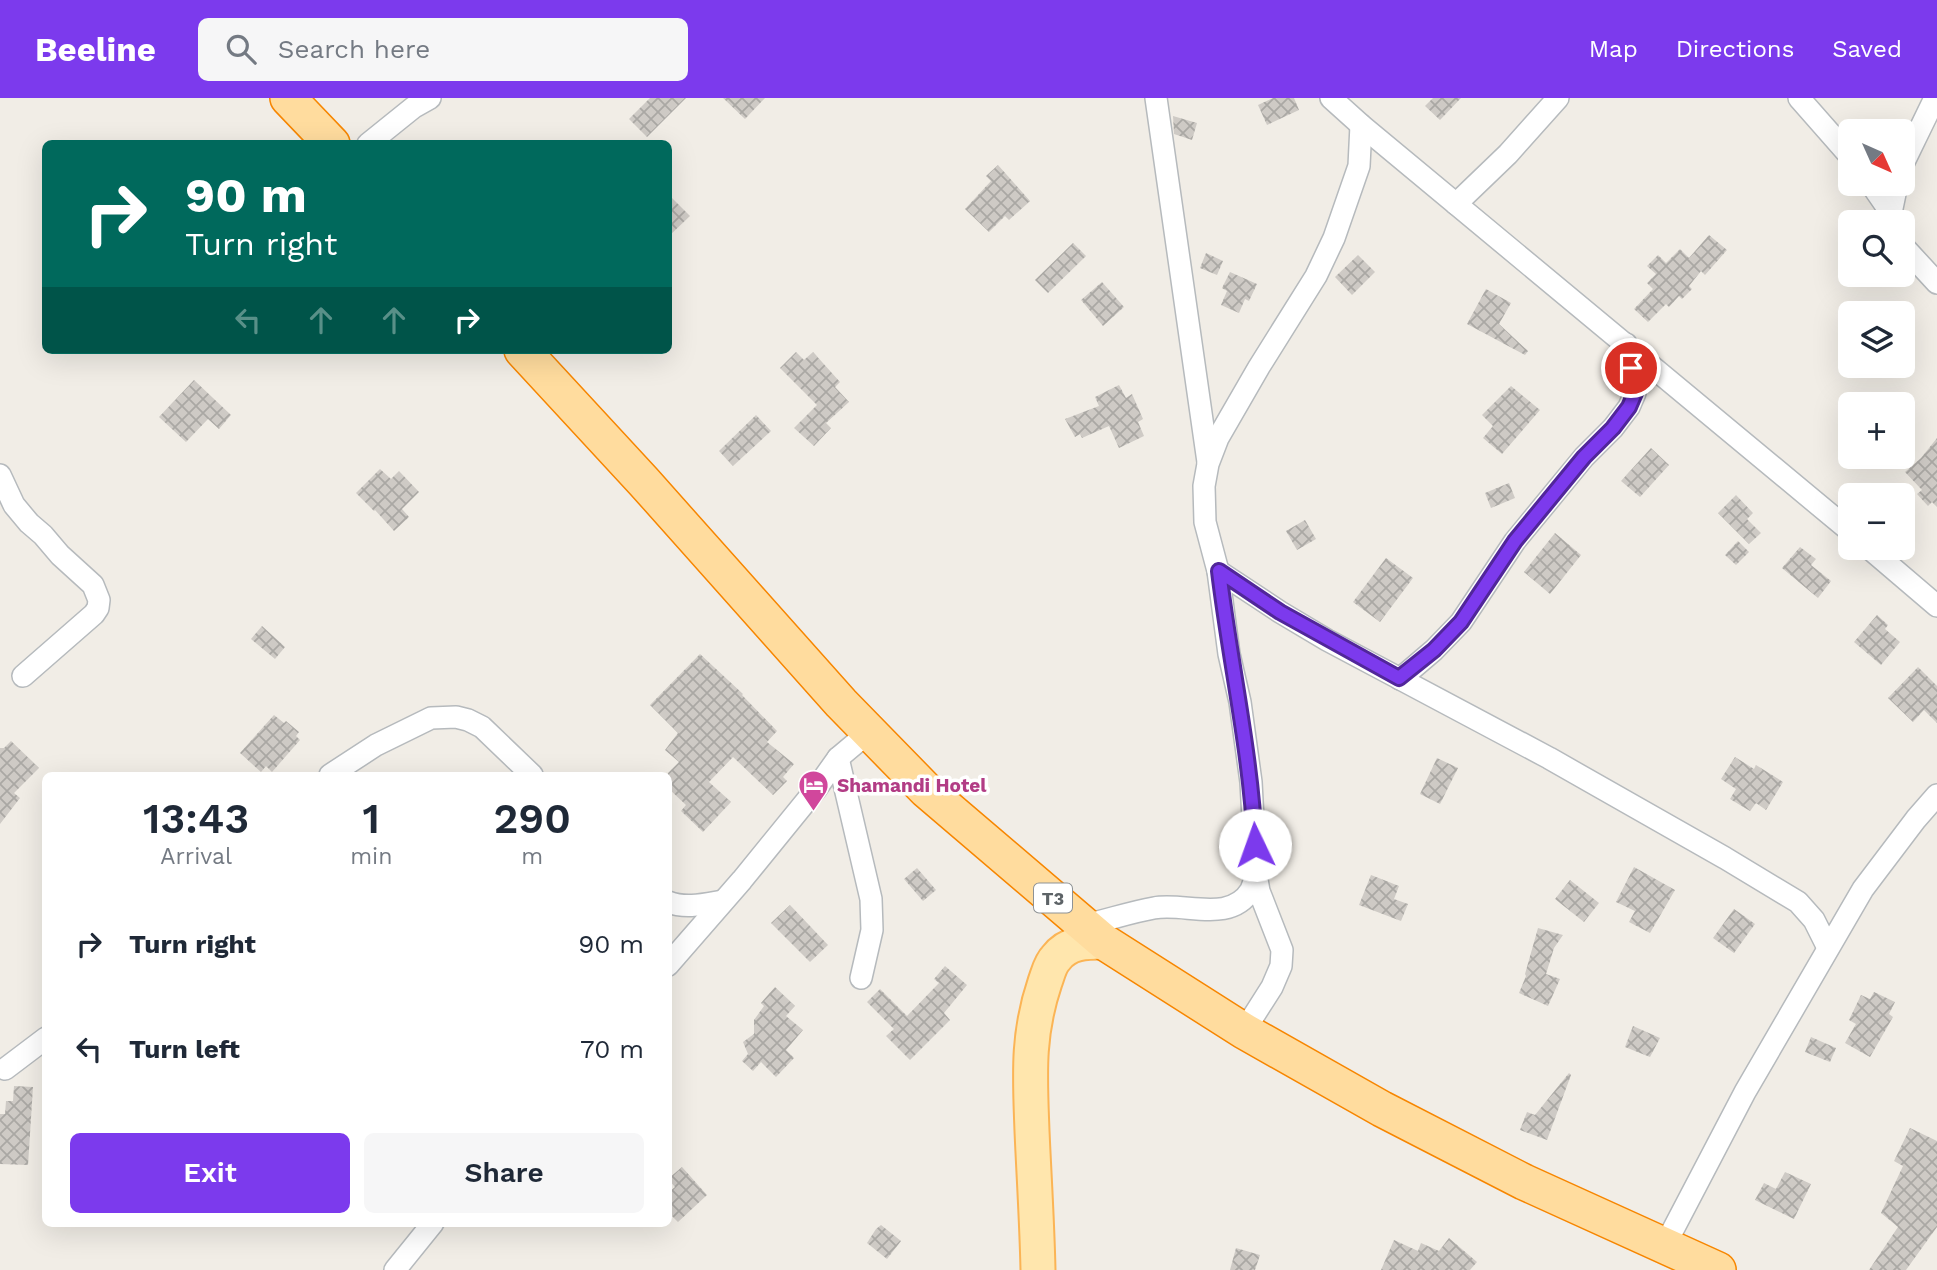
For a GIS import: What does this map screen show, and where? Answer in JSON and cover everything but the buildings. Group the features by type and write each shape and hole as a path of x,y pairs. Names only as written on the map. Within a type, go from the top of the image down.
{"highway":[{"path":"288,98 328,140"},
{"name":"T3","path":"526,354 869,732 926,790 1095,934 1244,1031 1382,1109 1512,1176 1718,1270"}],"main road":[{"path":"1038,1270 1030,1072 1034,1021 1054,959 1066,948 1084,942 1095,934"}],"street":[{"path":"373,140 414,107 430,98"},
{"path":"1156,98 1208,464"},
{"path":"1332,98 1361,125 1838,521"},
{"path":"1457,204 1508,154 1558,98"},
{"path":"1800,98 1838,142"},
{"path":"1915,139 1935,98"},
{"path":"1244,1031 1272,987 1281,967 1282,950 1259,891 1256,874 1251,782 1219,571 1205,522 1204,486 1208,464 1218,438 1316,276 1334,238 1359,166 1361,125"},
{"path":"1915,259 1937,283"},
{"path":"1399,678 1434,650 1461,622 1515,541 1629,407 1635,393 1626,344"},
{"path":"0,475 14,505 93,586 99,600 94,614 23,676"},
{"path":"1883,560 1937,606"},
{"path":"1219,571 1280,612 1549,758 1798,902 1814,920 1828,947"},
{"path":"335,772 376,745 431,718 456,717 482,727 529,772"},
{"path":"672,959 816,789 838,758 869,732"},
{"path":"838,758 872,899 872,930 861,978"},
{"path":"1665,1245 1745,1092 1828,947 1863,890 1937,795"},
{"path":"1095,934 1153,908 1180,906 1224,909 1237,903 1250,890 1256,874"},
{"path":"672,904 692,906 723,901"},
{"path":"5,1069 42,1041"},
{"path":"395,1270 430,1227"}],"place":[{"name":"Shamandi Hotel","path":"814,812"}],"route":[{"path":"1255,845 1251,782 1219,571 1327,640 1399,678 1434,650 1461,622 1515,541 1629,407 1635,393 1631,368"}]}
